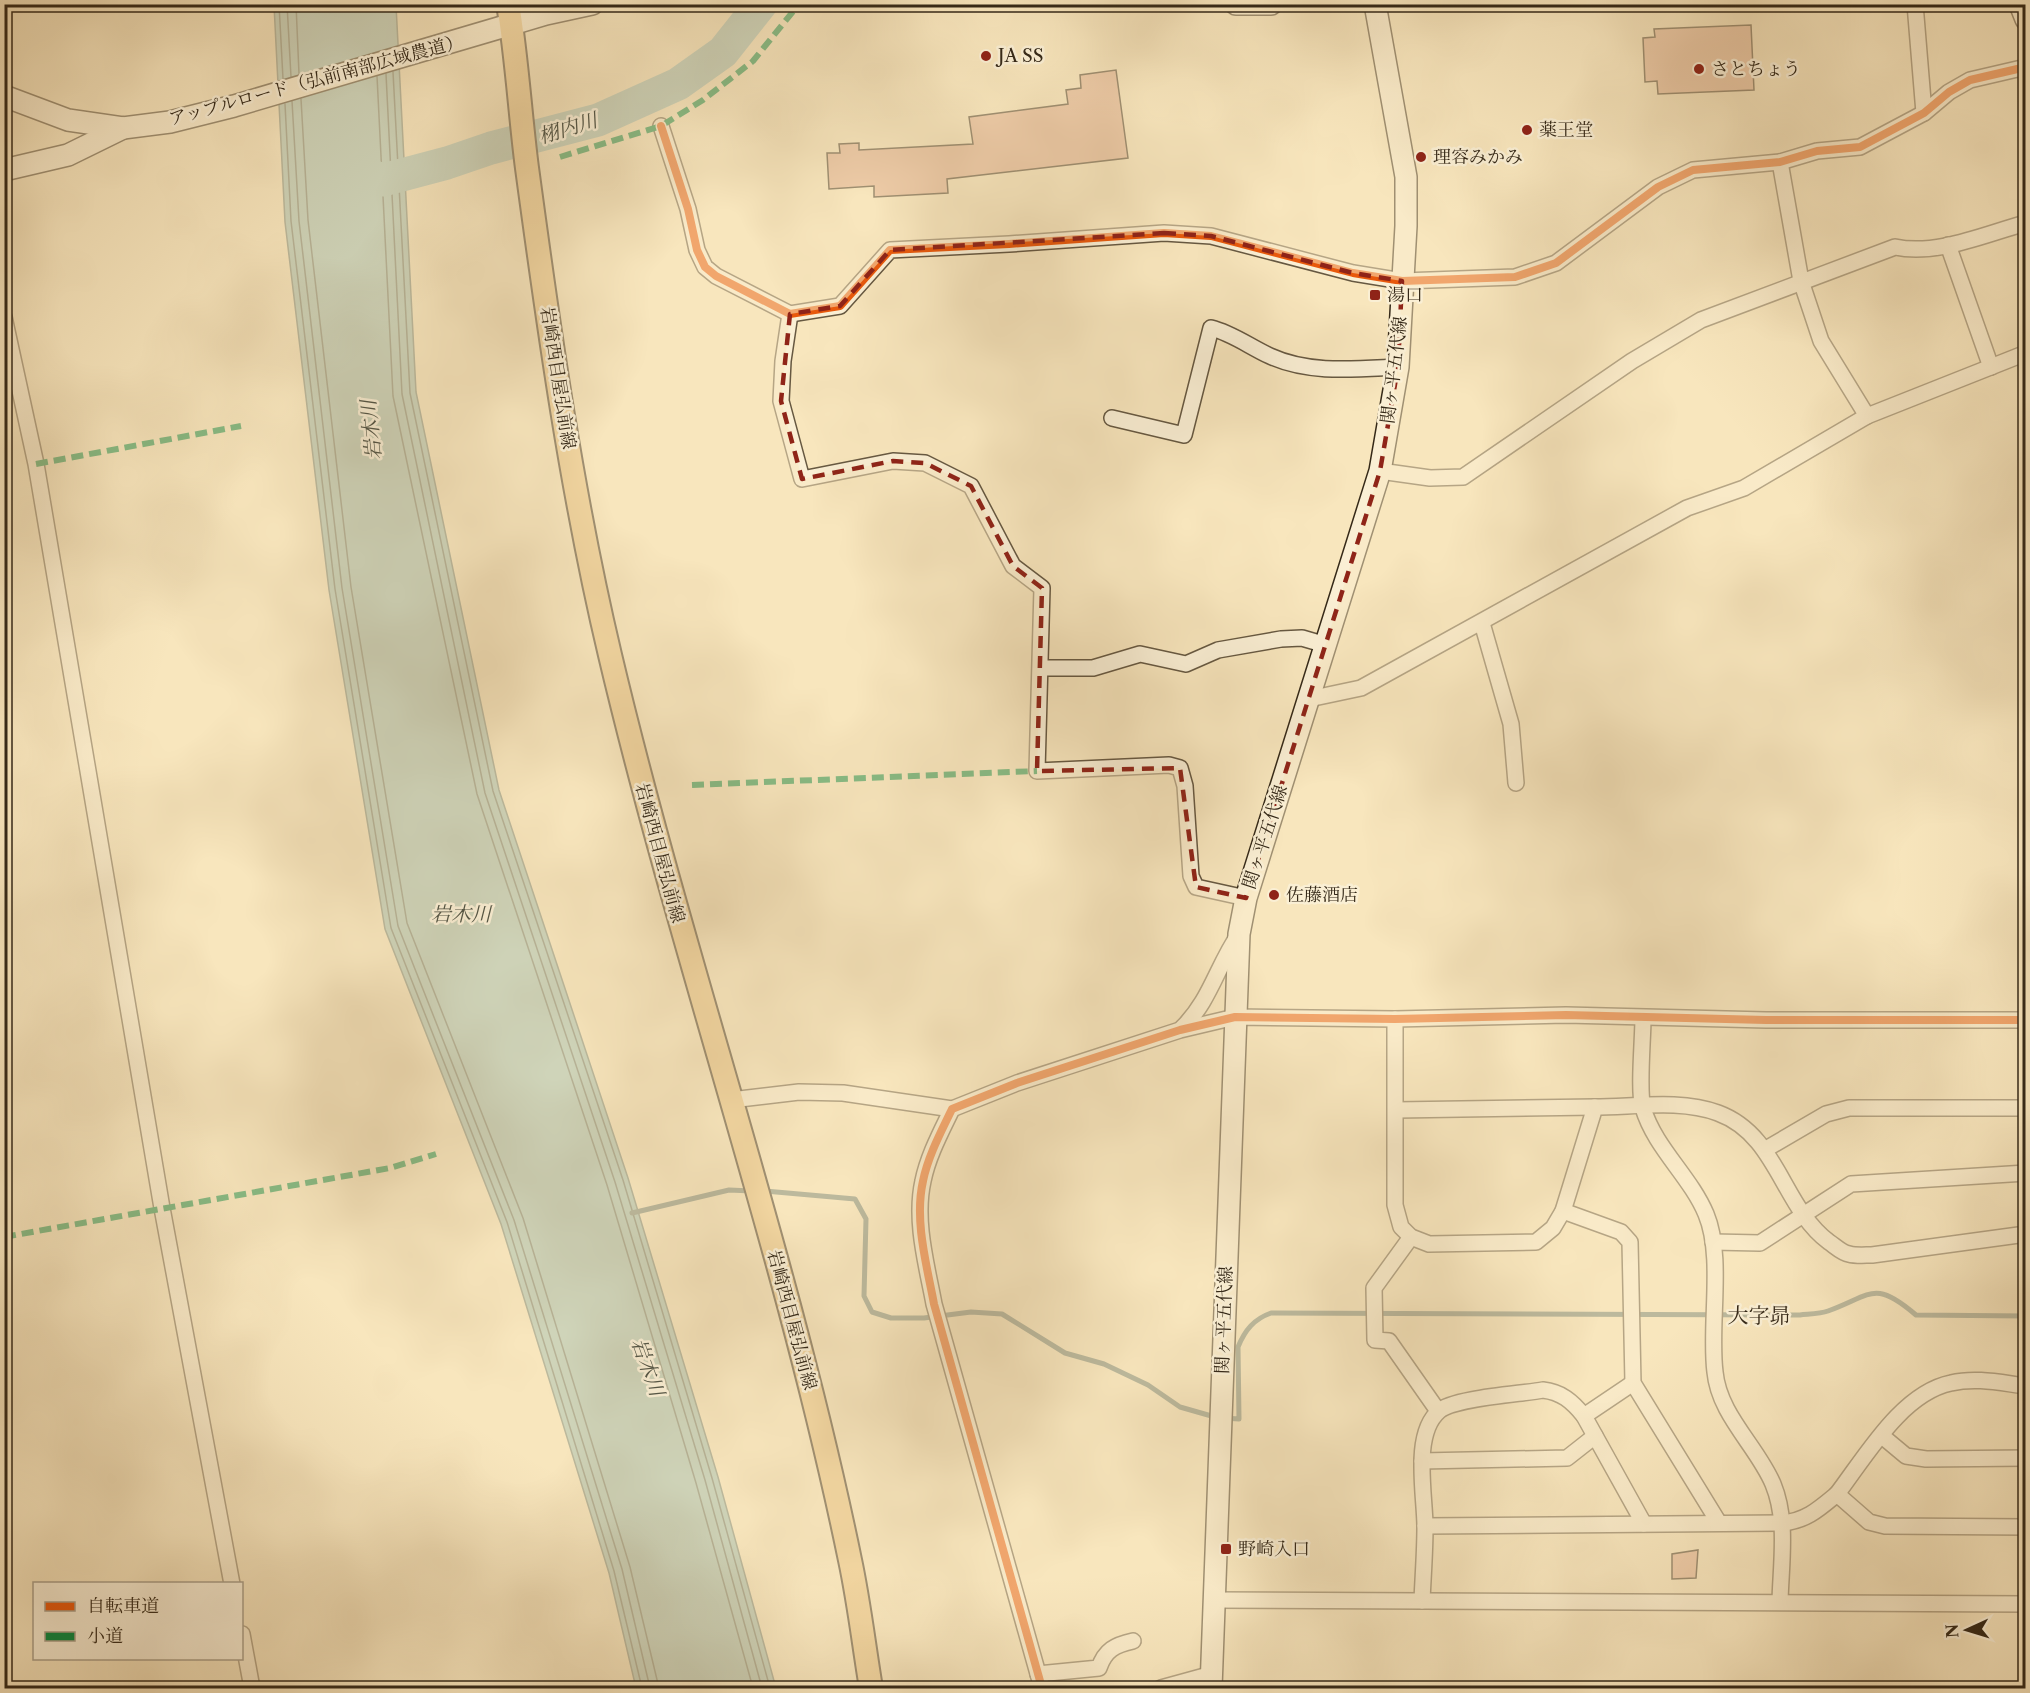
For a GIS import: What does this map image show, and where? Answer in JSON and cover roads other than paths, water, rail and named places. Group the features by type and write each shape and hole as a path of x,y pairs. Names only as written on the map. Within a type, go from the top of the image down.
{"main road":[{"name":"アップルロード（弘前南部広域農道）","path":"4,96 68,120 123,128 170,122 234,106 476,36 510,15 546,14 592,4"},
{"path":"1236,4 1270,4"},
{"name":"関ヶ平五代線","path":"1211,1681 1239,934 1246,898 1380,471 1398,367 1406,177 1375,4"},
{"path":"2020,4 2025,18"},
{"name":"岩崎西目屋弘前線","path":"510,15 527,166 576,487 607,641 676,913 766,1219 812,1395 851,1563 871,1689"},
{"path":"4,170 68,154 123,128"}],"street":[{"path":"1915,4 1924,113"},
{"path":"661,126 688,209 697,250 705,267 716,276 790,314 840,306 890,250 1164,232 1211,236 1353,273 1402,281 1515,277 1556,263 1659,187 1693,170 1780,162 1817,151 1860,147 1924,113 1949,92 1970,80 2025,67"},
{"path":"1780,162 1801,281 1821,341 1867,416"},
{"path":"1380,471 1430,478 1463,477 1632,362 1701,320 1895,247 1913,251 1948,245 2025,223"},
{"path":"1948,245 1991,367"},
{"path":"790,314 783,361 781,400 802,479 893,461 925,464 971,486 1013,566 1042,588 1042,668 1037,771 1169,765 1180,768 1185,786 1191,876 1196,887 1246,898"},
{"path":"4,317 36,464 160,1196 232,1582"},
{"path":"1112,418 1184,435 1211,328 1223,331 1271,356 1303,367 1353,369 1398,367"},
{"path":"1309,699 1361,688 1687,508 1744,488 1867,416 2025,352"},
{"path":"1482,623 1511,724 1515,783"},
{"path":"1042,668 1093,668 1140,654 1186,664 1218,650 1281,639 1302,638 1326,645"},
{"path":"1180,1030 1198,1012 1225,955 1239,934"},
{"path":"731,1100 799,1092 843,1093 952,1108 1017,1083 1180,1030 1235,1017 1395,1019 1566,1014 1643,1018 2025,1020"},
{"path":"1643,1018 1642,1106 1653,1132 1706,1214 1713,1242 1714,1373 1720,1397 1773,1483 1782,1523 1780,1601"},
{"path":"1395,1019 1397,1110 1394,1131 1395,1205 1401,1227 1411,1237 1429,1244 1536,1242 1553,1228 1563,1210 1595,1107"},
{"path":"1397,1110 1699,1107 1720,1113 1742,1127 1766,1149 1803,1218 1819,1235 1848,1254 1872,1255 2025,1234"},
{"path":"952,1108 937,1140 922,1182 920,1219 934,1304 1040,1681 1099,1668 1103,1656 1115,1645 1133,1641"},
{"path":"1766,1149 1826,1114 1849,1108 2025,1108"},
{"path":"1713,1242 1760,1243 1803,1218 1851,1184 2025,1173"},
{"path":"1563,1210 1621,1232 1630,1242 1633,1383 1719,1522"},
{"path":"1411,1237 1374,1288 1375,1340 1389,1341 1438,1411"},
{"path":"1425,1526 1797,1521 1811,1516 1837,1494 1911,1403 1931,1389 1952,1382 1974,1380 2025,1386"},
{"path":"1584,1416 1633,1383"},
{"path":"1422,1601 1425,1526 1422,1461 1426,1434 1438,1411 1452,1404 1543,1390 1556,1391 1574,1403 1584,1416 1644,1524"},
{"path":"1422,1461 1567,1458 1595,1436"},
{"path":"1882,1436 1906,1456 2025,1458"},
{"path":"1837,1494 1869,1522 1886,1526 2025,1527"},
{"path":"1214,1600 2025,1604"},
{"path":"243,1640 252,1689"},
{"path":"1161,1689 1211,1681"}],"water":[{"name":"岩木川","path":"274,5 396,5 416,392 499,790 628,1178 718,1477 776,1688 636,1688 609,1573 501,1224 385,929 329,590 285,222"}],"waterway":[{"name":"栩内川","path":"361,172 383,180 598,120 678,84 723,52 761,4"},
{"path":"632,1213 729,1190 752,1191"},
{"path":"765,1191 855,1199 866,1219 864,1296 872,1312 891,1318 924,1318 971,1312 1002,1314 1065,1353 1104,1364 1148,1385 1180,1407 1215,1417"},
{"path":"1224,1418 1239,1419 1238,1347 1251,1326 1260,1318 1271,1313 1800,1315 1825,1312 1864,1296 1881,1294 1891,1297 1916,1315 2026,1316"}],"place":[{"name":"JA SS","path":"986,56"},
{"name":"さとちょう","path":"1699,69"},
{"name":"薬王堂","path":"1527,130"},
{"name":"理容みかみ","path":"1421,157"},
{"name":"湯口","path":"1375,295"},
{"name":"佐藤酒店","path":"1274,895"},
{"name":"野崎入口","path":"1226,1549"}],"district":[{"name":"大字昴","path":"1759,1315"}]}
